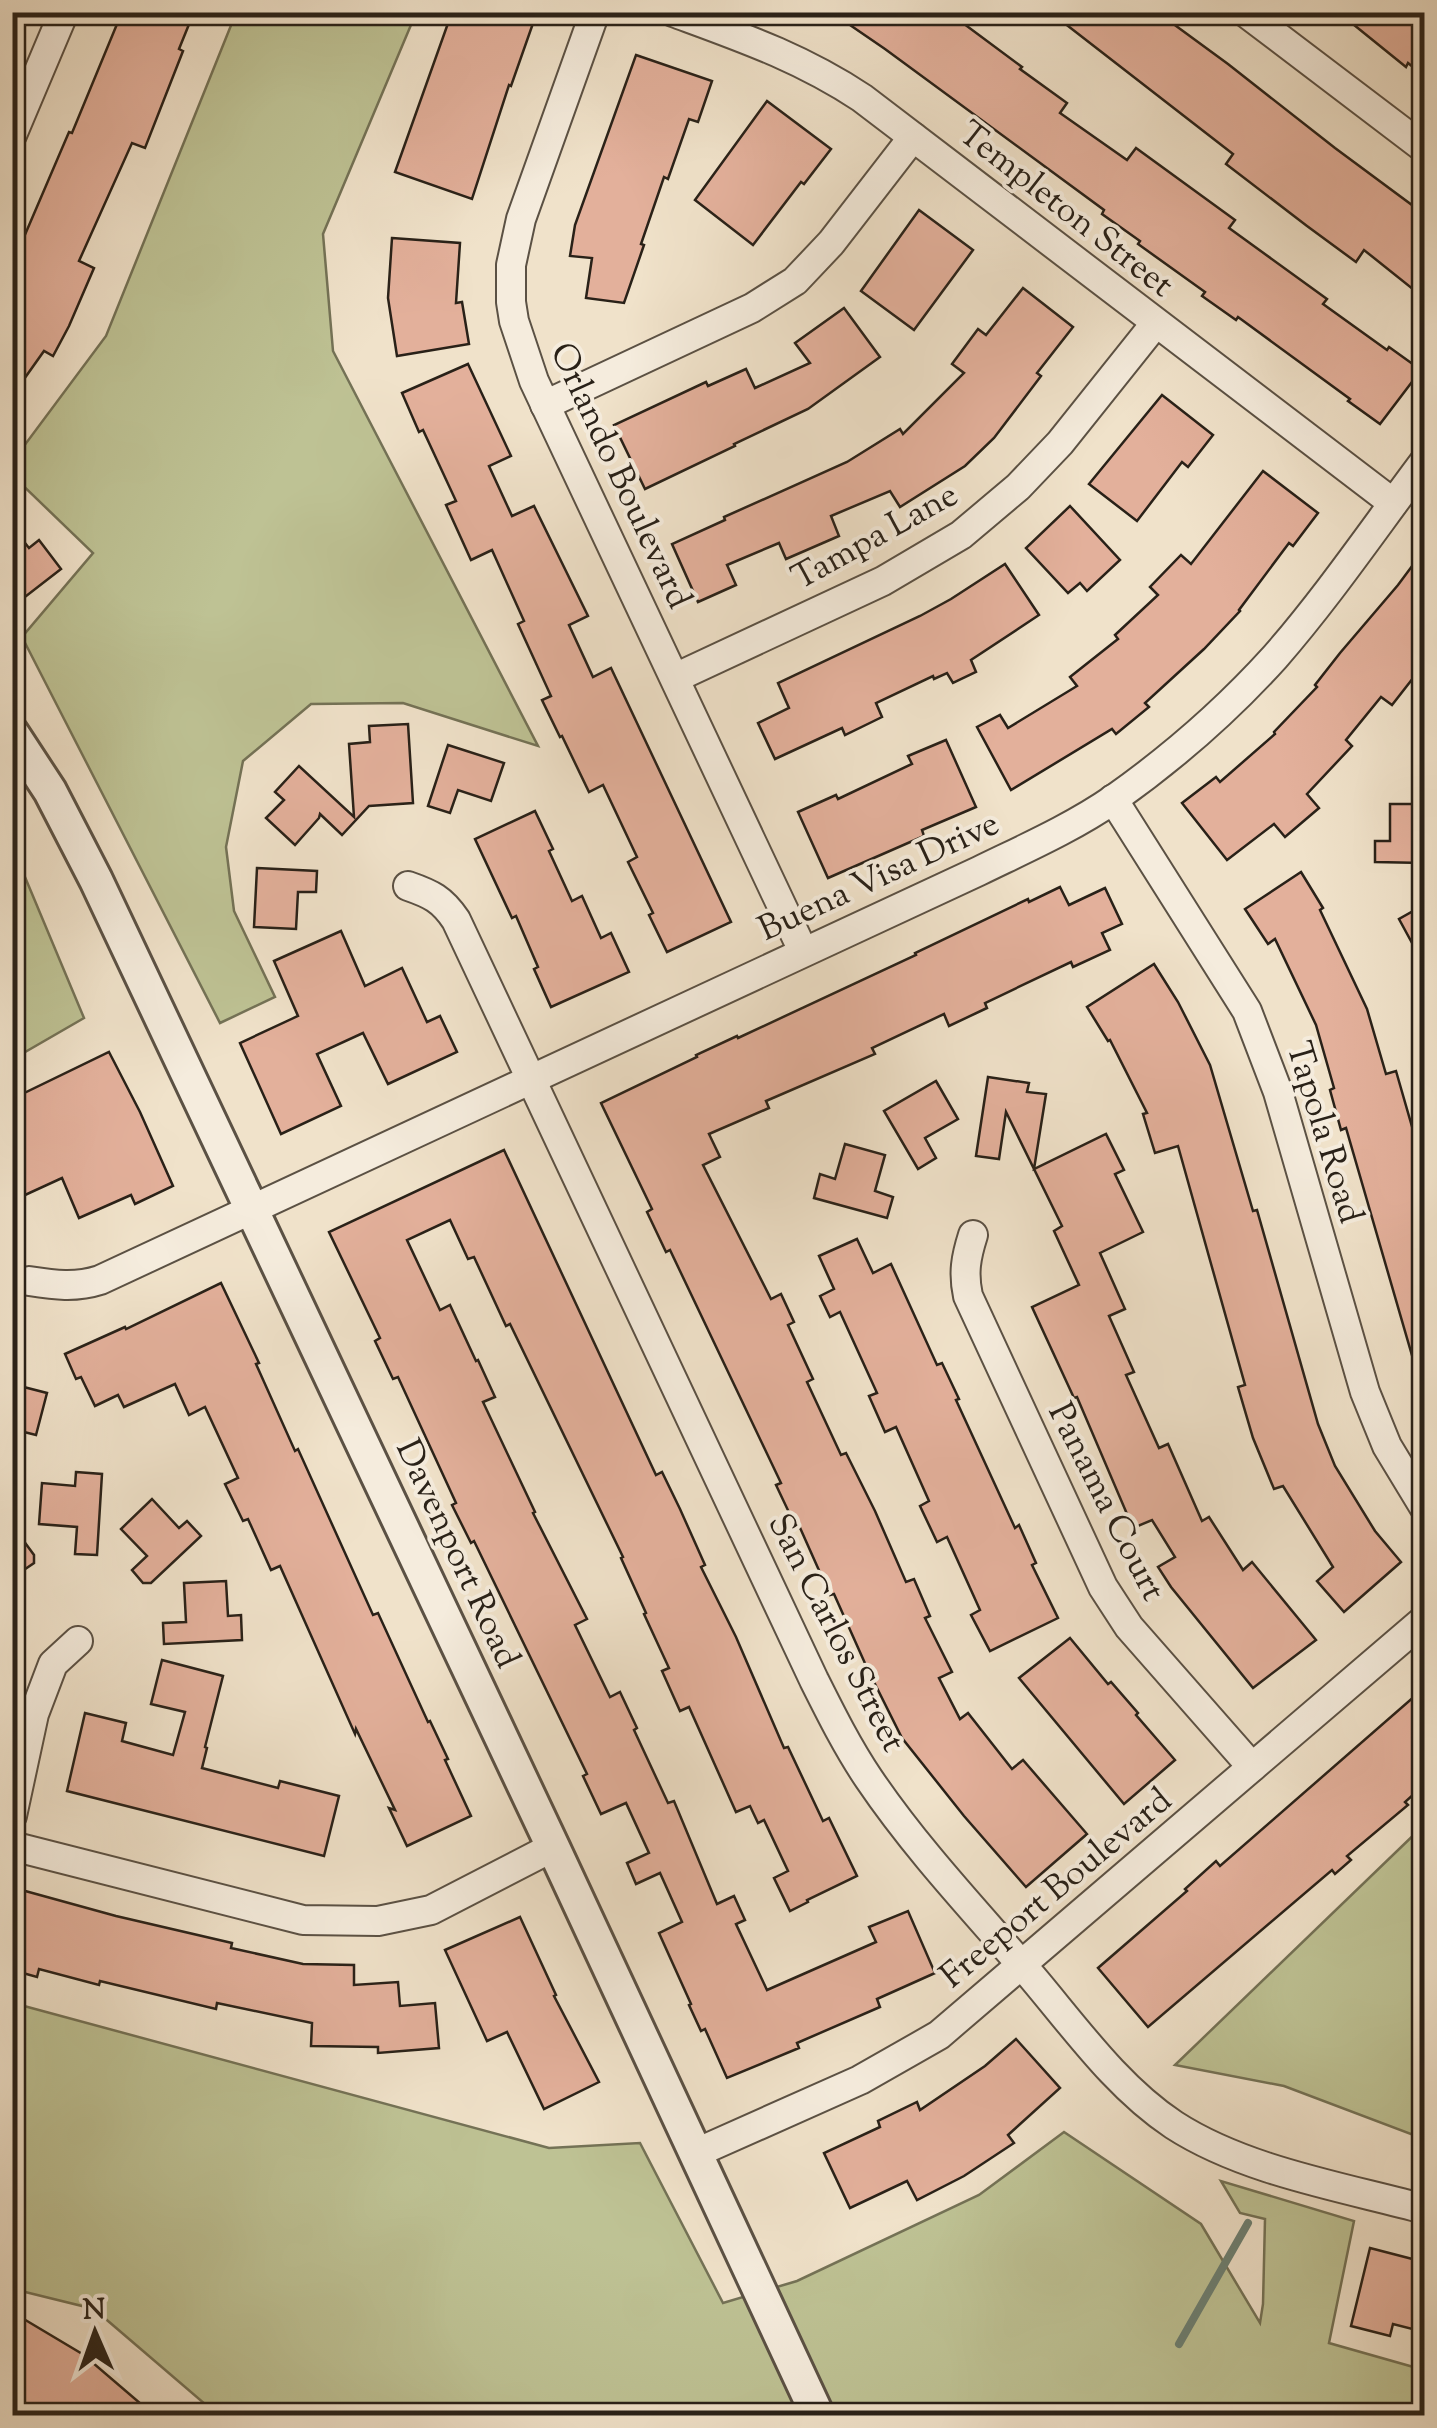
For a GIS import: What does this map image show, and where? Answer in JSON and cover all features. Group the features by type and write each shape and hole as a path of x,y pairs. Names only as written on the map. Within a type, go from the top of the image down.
{"street":[{"path":"12,135 64,12"},
{"name":"Orlando Boulevard","path":"595,12 522,218 511,265 514,320 525,360 545,405 804,952"},
{"name":"Templeton Street","path":"672,12 794,58 830,76 1392,503"},
{"path":"1245,12 1424,148"},
{"path":"545,405 752,308 795,281 831,244 913,137"},
{"name":"Tampa Lane","path":"675,678 883,580 961,535 1009,496 1050,454 1154,324"},
{"name":"Buena Visa Drive","path":"29,1281 81,1286 100,1280 978,871 1113,799 1200,730 1255,678 1424,462"},
{"name":"Davenport Road","path":"12,733 50,790 81,850 253,1208 818,2416"},
{"name":"Tapola Road","path":"1113,799 1247,1011 1278,1092 1366,1392 1387,1446 1424,1507"},
{"name":"San Carlos Street","path":"408,886 446,904 456,920 836,1723 886,1804 1098,2056 1145,2104 1206,2143 1260,2166 1424,2208"},
{"name":"Panama Court","path":"973,1235 965,1260 968,1296 1098,1576 1128,1627 1252,1767"},
{"name":"Freeport Boulevard","path":"696,2154 860,2080 939,2034 1424,1620"},
{"path":"12,1816 34,1714 53,1664 78,1641"},
{"path":"12,1846 303,1920 378,1921 432,1910 553,1847"}],"green space":[{"path":"236,13 416,13 323,234 333,351 538,746 403,703 311,704 243,761 226,847 234,911 275,997 220,1023 22,637 93,553 13,476 12,462 106,336"},
{"path":"12,846 84,1018 13,1059 12,1059"},
{"path":"1424,1825 1424,2139 1284,2086 1175,2065"},
{"path":"13,2003 549,2148 640,2143 723,2303 797,2281 979,2195 1064,2132 1201,2224 1260,2323 1265,2219 1240,2213 1221,2181 1354,2221 1329,2343 1424,2370 1424,2415 211,2415 205,2404 94,2309 13,2289"}],"building":[{"path":"122,12 194,12 145,148 132,143 79,261 94,268 69,326 53,356 44,351 12,396 12,265"},
{"path":"452,12 537,12 472,199 395,172"},
{"path":"831,12 948,12 1067,103 1060,113 1127,160 1136,148 1235,220 1229,228 1327,299 1323,304 1421,370 1380,424 1238,317 1236,320 1202,296 1205,292 1138,244 1140,241 1102,214 1104,210"},
{"path":"1050,12 1157,12 1228,64 1424,214 1424,298 1364,250 1356,262 1307,226 1226,164 1233,154"},
{"path":"1338,12 1424,12 1424,76 1408,63 1406,67"},
{"path":"636,55 712,81 698,122 689,119 668,179 664,177 624,303 586,298 592,258 570,256 575,225"},
{"path":"767,101 831,149 753,245 695,200"},
{"path":"919,210 973,250 914,330 861,291"},
{"path":"392,238 460,243 456,303 462,302 469,344 397,356 388,298"},
{"path":"1023,288 1073,327 994,438 965,466 900,507 890,491 831,516 839,536 786,559 779,543 727,565 736,585 698,602 672,544 847,462 900,429 903,434 964,373 952,364 978,329 986,335"},
{"path":"844,308 880,357 808,409 645,489 614,425 706,382 708,386 746,369 755,388 810,363 795,343"},
{"path":"468,364 511,456 489,466 512,516 534,506 588,616 569,625 593,677 611,668 731,922 667,952 628,862 637,857 603,785 589,792 542,700 551,696 518,624 524,621 492,550 471,560 446,505 456,501 402,393"},
{"path":"1162,395 1213,435 1188,467 1182,462 1137,521 1089,484"},
{"path":"1263,471 1318,513 1293,546 1289,543 1240,611 1145,703 1149,707 1116,734 1112,729 1011,790 977,727 1000,715 1008,728 1077,686 1070,677 1118,639 1115,635 1158,595 1150,587 1181,555 1191,564"},
{"path":"1070,506 1120,560 1087,591 1080,583 1068,593 1026,548"},
{"path":"39,540 61,569 12,607 12,552 25,543 29,548"},
{"path":"1424,550 1424,664 1392,705 1381,697 1346,740 1352,746 1307,794 1319,808 1285,837 1274,824 1227,860 1182,803 1216,777 1220,782 1275,734 1317,687"},
{"path":"1005,564 1039,615 971,660 976,672 953,683 947,673 934,679 933,676 876,703 882,717 845,735 842,728 775,759 758,723 789,708 778,683 920,616"},
{"path":"408,724 413,803 369,806 342,835 320,814 295,845 266,818 284,800 275,792 299,766 354,817 349,744 370,742 369,726"},
{"path":"946,740 976,807 922,830 924,836 828,878 798,812 836,795 838,799 912,764 908,756"},
{"path":"448,745 504,763 491,801 458,790 450,813 428,806"},
{"path":"1390,804 1424,804 1424,863 1375,862 1375,841 1390,841"},
{"path":"535,811 572,901 582,896 601,938 611,933 629,972 551,1007 516,916 512,918 475,839"},
{"path":"257,868 317,871 316,892 298,892 296,929 254,927"},
{"path":"1301,872 1323,908 1320,910 1367,1009 1386,1074 1396,1071 1413,1130 1418,1129 1424,1154 1424,1375 1418,1376 1346,1128 1341,1130 1316,1025 1275,939 1268,944 1245,909"},
{"path":"1060,887 1069,905 1105,888 1122,924 1102,933 1110,950 1073,967 1071,962 985,1003 987,1008 949,1026 944,1014 872,1048 875,1054 766,1101 769,1108 709,1134 720,1157 703,1165 771,1299 781,1294 794,1322 788,1325 813,1379 807,1382 841,1455 846,1453 906,1582 914,1579 930,1616 925,1618 952,1672 939,1678 960,1719 968,1713 1012,1769 1023,1760 1087,1834 1026,1887 902,1738 834,1594 830,1595 797,1521 794,1523 776,1485 781,1483 670,1250 666,1252 647,1212 652,1209 601,1103"},
{"path":"1424,905 1424,965 1399,919"},
{"path":"341,931 365,986 402,968 427,1022 440,1016 457,1052 388,1084 363,1033 317,1054 341,1106 281,1134 240,1043 298,1016 274,961"},
{"path":"1154,964 1210,1065 1253,1211 1257,1210 1318,1424 1335,1466 1375,1531 1401,1562 1344,1612 1317,1581 1333,1567 1283,1486 1274,1489 1253,1438 1238,1387 1245,1385 1178,1146 1155,1153 1143,1114 1147,1113 1110,1040 1087,1007"},
{"path":"109,1052 173,1186 135,1204 131,1195 79,1218 62,1178 12,1201 12,1099"},
{"path":"988,1077 1029,1083 1027,1092 1046,1094 1034,1169 1006,1112 999,1159 976,1156"},
{"path":"936,1081 958,1119 925,1138 936,1158 918,1169 884,1111"},
{"path":"1106,1134 1124,1170 1115,1174 1143,1232 1100,1253 1125,1309 1109,1316 1134,1372 1126,1375 1159,1448 1168,1444 1202,1521 1209,1517 1243,1570 1252,1562 1316,1640 1253,1688 1158,1567 1175,1557 1152,1520 1133,1528 1077,1397 1074,1398 1032,1307 1079,1285 1054,1231 1062,1226 1034,1169"},
{"path":"845,1144 885,1155 875,1191 893,1197 887,1218 814,1198 820,1174 835,1179"},
{"path":"504,1150 656,1475 662,1472 680,1509 705,1565 701,1567 784,1748 788,1747 823,1821 829,1818 857,1876 790,1911 774,1878 788,1871 764,1820 758,1823 750,1806 736,1812 689,1707 680,1711 662,1671 669,1668 623,1557 510,1324 506,1326 474,1257 468,1259 450,1220 407,1240 440,1310 450,1305 478,1360 495,1397 483,1402 587,1619 575,1625 610,1697 620,1692 668,1803 674,1801 717,1904 734,1896 745,1920 736,1924 767,1990 876,1942 869,1927 908,1911 935,1973 877,1999 880,2007 797,2043 799,2048 727,2078 705,2029 701,2031 659,1933 682,1922 660,1873 636,1884 627,1863 649,1853 626,1803 601,1814 583,1776 587,1774 474,1541 471,1543 452,1505 456,1503 398,1377 393,1379 375,1341 380,1338 329,1232"},
{"path":"857,1239 873,1273 891,1264 937,1365 942,1363 959,1399 956,1400 1015,1528 1019,1525 1036,1563 1032,1565 1058,1618 990,1651 971,1615 980,1610 947,1537 937,1542 920,1506 929,1501 896,1427 885,1432 869,1396 877,1393 840,1312 830,1317 820,1296 834,1289 819,1256"},
{"path":"221,1283 295,1451 298,1449 373,1615 378,1613 471,1816 407,1846 389,1808 395,1810 356,1729 355,1734 280,1566 271,1570 248,1519 243,1521 225,1484 238,1478 205,1407 189,1415 175,1384 124,1407 118,1395 95,1406 65,1354"},
{"path":"12,1384 47,1393 36,1435 12,1429"},
{"path":"76,1472 102,1474 97,1555 75,1554 77,1527 39,1524 42,1483 75,1486"},
{"path":"152,1499 179,1528 187,1521 201,1536 151,1583 143,1583 132,1570 147,1556 121,1529"},
{"path":"12,1525 34,1555 34,1563 12,1578"},
{"path":"226,1581 228,1616 241,1615 242,1640 164,1644 163,1623 186,1622 184,1583"},
{"path":"1070,1638 1175,1760 1124,1804 1019,1678"},
{"path":"162,1660 223,1676 202,1768 278,1788 280,1781 339,1796 324,1856 67,1791 85,1713 126,1723 122,1741 173,1755 185,1712 151,1704"},
{"path":"1424,1688 1424,1785 1405,1802 1408,1805 1347,1856 1351,1860 1335,1874 1332,1870 1148,2027 1098,1968 1216,1861 1220,1866"},
{"path":"18,1889 232,1943 231,1948 303,1964 354,1965 354,1985 398,1982 400,2006 435,2003 439,2048 378,2053 378,2047 311,2046 312,2023 217,2003 216,2009 39,1969 37,1977 12,1970 12,1911"},
{"path":"520,1917 554,1996 599,2082 544,2109 507,2032 487,2041 445,1950"},
{"path":"1016,2039 1060,2088 1008,2135 1014,2143 964,2176 917,2200 907,2181 850,2208 824,2153 880,2127 878,2121 917,2102 920,2110 985,2066"},
{"path":"1370,2248 1424,2262 1424,2332 1393,2324 1390,2336 1351,2326"},
{"path":"12,2312 94,2361 155,2416 44,2416 12,2397"}],"waterway":[{"path":"1179,2344 1248,2223"}]}
